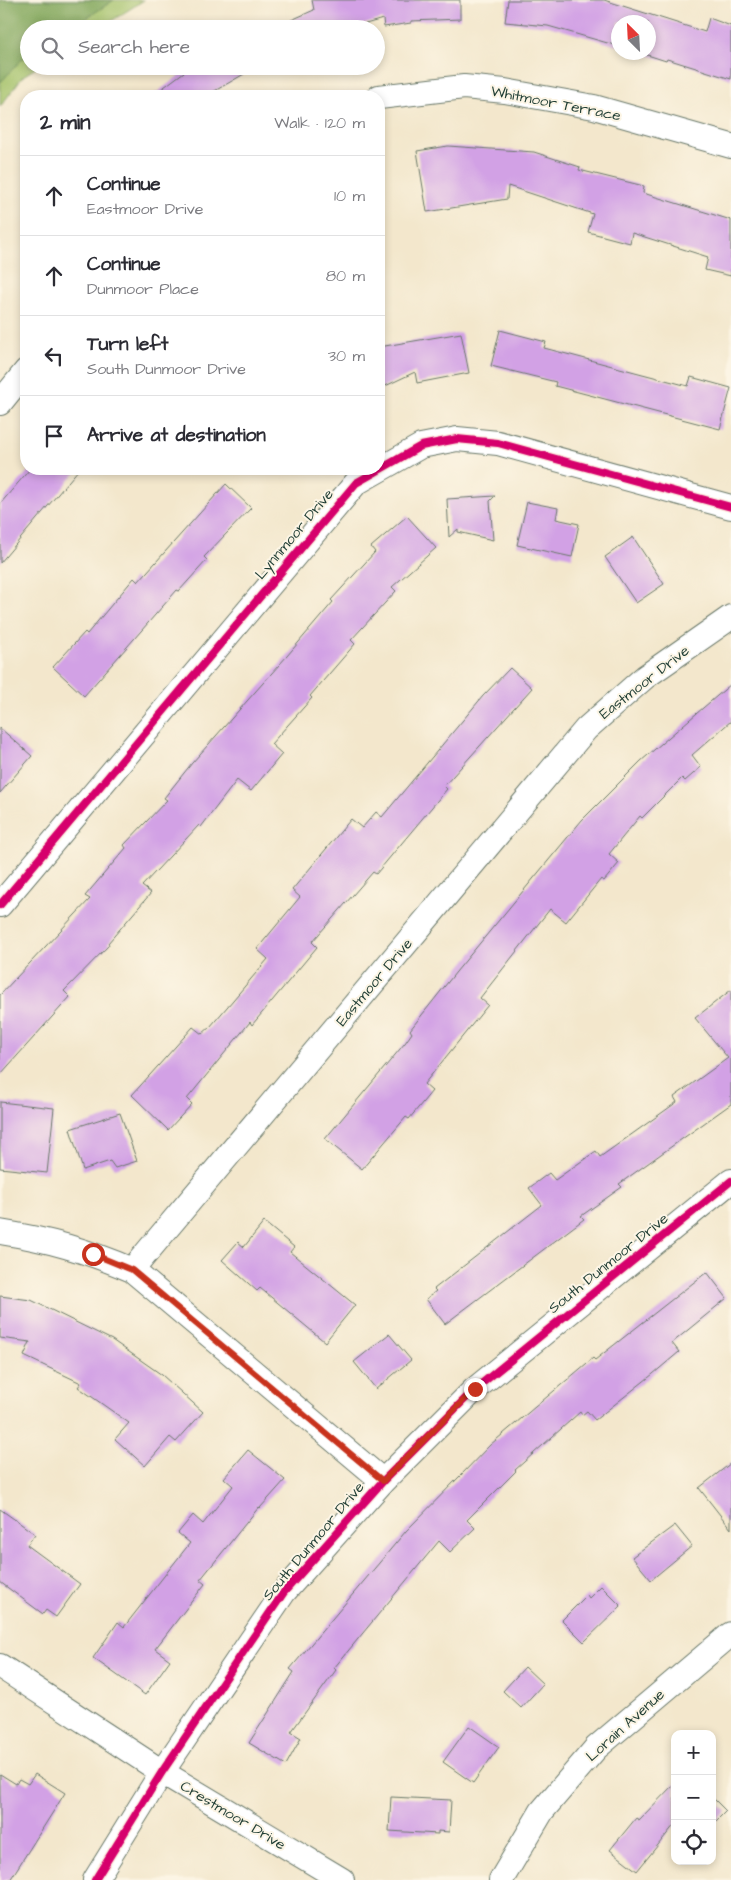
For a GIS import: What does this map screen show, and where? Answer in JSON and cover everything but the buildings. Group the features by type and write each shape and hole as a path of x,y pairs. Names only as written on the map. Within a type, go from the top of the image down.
{"street":[{"name":"Whitmoor Terrace","path":"385,96 464,87 505,91 594,107 731,146"},
{"path":"0,403 20,378"},
{"name":"Lynnmoor Drive","path":"385,466 421,446 458,439 498,443 731,507"},
{"name":"Lynnmoor Drive","path":"0,905 356,483 370,475"},
{"name":"Eastmoor Drive","path":"132,1270 586,729 645,677 731,617"},
{"name":"South Dunmoor Drive","path":"95,1880 162,1772 284,1592 383,1481 475,1389 731,1180"},
{"path":"0,1232 46,1239 93,1254 132,1270 383,1481"},
{"name":"Lorain Avenue","path":"502,1880 542,1810 596,1748 731,1634"},
{"name":"Crestmoor Drive","path":"0,1666 162,1772 342,1880"}],"green space":[{"path":"0,0 144,0 113,20 20,20 20,75 25,75 0,107"},
{"path":"0,0 114,0 84,20 20,20 20,61 0,83"}],"cycle path":[{"path":"385,466 421,446 457,439 498,443 731,507"},
{"path":"0,905 356,483 370,475"},
{"path":"95,1880 162,1772 284,1592 383,1481 475,1389 731,1181"}],"route":[{"path":"93,1254 132,1270 383,1481 475,1389"}]}
